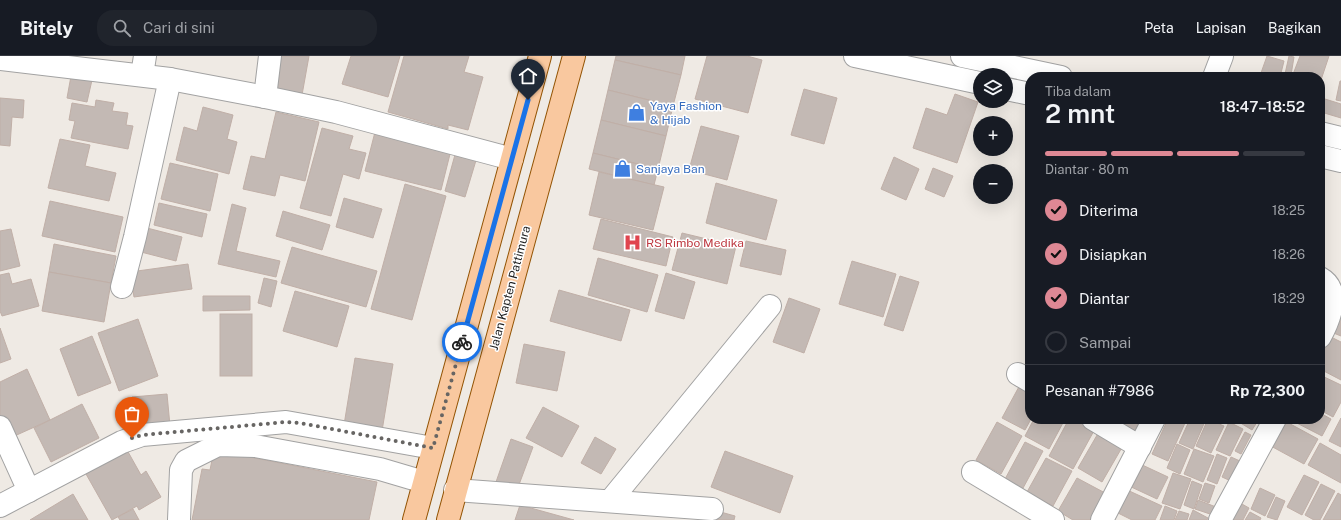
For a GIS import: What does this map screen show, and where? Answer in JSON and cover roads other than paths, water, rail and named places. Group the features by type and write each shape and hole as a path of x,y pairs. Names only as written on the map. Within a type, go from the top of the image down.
{"main road":[{"path":"414,520 540,56"},
{"name":"Jalan Kapten Pattimura","path":"448,520 574,56"}],"street":[{"path":"265,97 270,56"},
{"path":"855,56 973,81"},
{"path":"962,56 1024,62 1049,72"},
{"path":"1216,72 1222,56"},
{"path":"0,59 144,66 170,79 336,112 512,159"},
{"path":"122,287 135,237 170,79"},
{"path":"1013,90 1025,93"},
{"path":"1325,134 1341,138"},
{"path":"1325,157 1341,161"},
{"path":"1325,282 1331,286 1335,294 1336,304 1333,314 1325,328"},
{"path":"610,501 770,306"},
{"path":"0,506 122,442 142,435 286,422 300,423 433,448"},
{"path":"1101,424 1140,447"},
{"path":"1102,520 1152,424"},
{"path":"1220,520 1272,424"},
{"path":"0,427 29,491"},
{"path":"179,520 181,470 186,461 218,445 256,446 380,469 424,482"},
{"path":"973,472 1053,520"},
{"path":"455,490 712,509"}],"place":[{"name":"Yaya Fashion & Hijab","path":"637,113"},
{"name":"Sanjaya Ban","path":"623,169"},
{"name":"RS Rimbo Medika","path":"633,243"}]}
